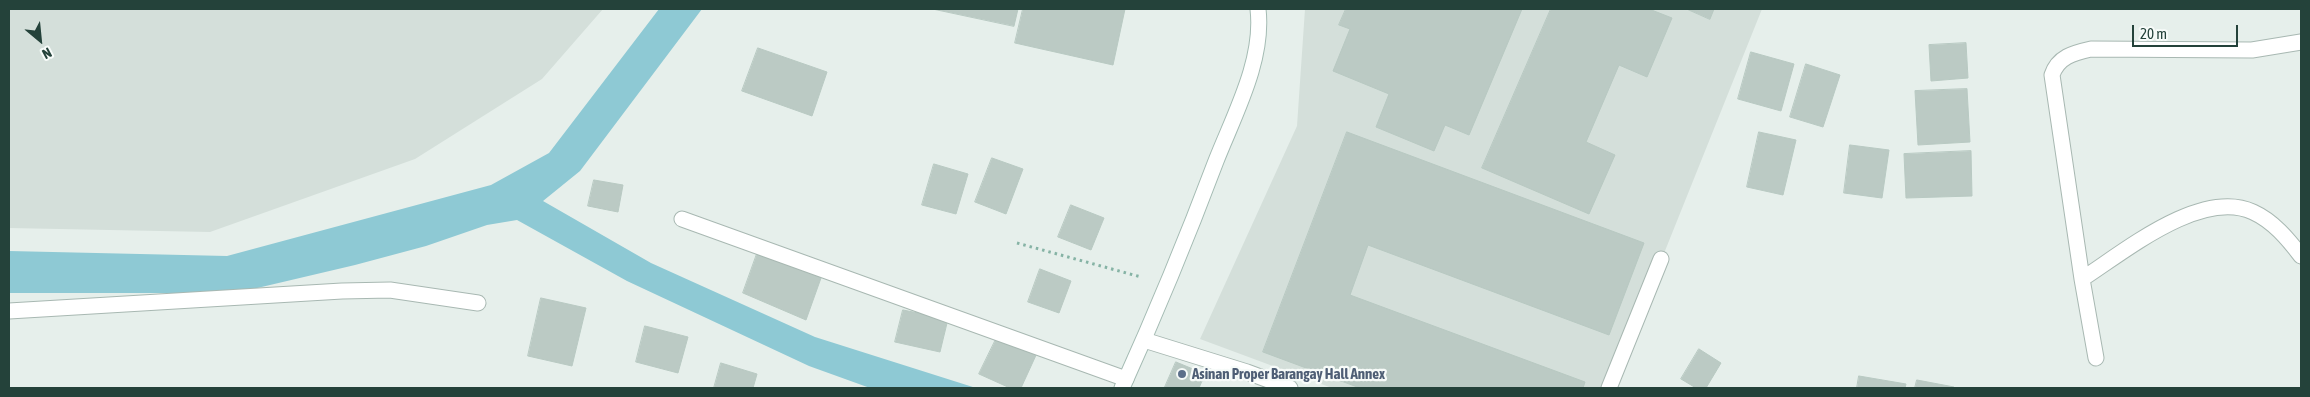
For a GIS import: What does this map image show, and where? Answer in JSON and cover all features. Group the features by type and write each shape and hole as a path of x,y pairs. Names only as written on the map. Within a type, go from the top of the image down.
{"street":[{"path":"682,219 1124,384 1168,285 1250,73 1260,27 1258,9"},
{"path":"2096,358 2082,279 2052,75 2055,64 2072,53 2090,49 2252,50 2301,42"},
{"path":"2082,279 2175,220 2214,207 2237,208 2253,212 2272,224 2301,256"},
{"path":"1609,388 1661,259"},
{"path":"9,311 381,290 478,302"},
{"path":"1144,340 1247,372 1290,388"}],"path":[{"path":"1017,243 1168,285"}],"shaded area":[{"path":"9,9 603,9 542,79 415,159 210,232 9,228"},
{"path":"1305,9 1762,9 1610,388 1332,388 1200,339 1297,126"}],"water":[{"path":"659,9 702,9 580,171 543,201 651,263 815,337 976,388 870,388 809,366 627,281 517,220 487,225 426,246 355,265 236,293 9,293 9,251 227,256 491,185 549,153"}],"building":[{"path":"933,9 1018,9 1014,26"},
{"path":"1023,9 1125,9 1113,65 1015,43"},
{"path":"1346,9 1522,9 1469,135 1445,125 1434,151 1376,127 1389,94 1333,71 1350,29 1339,25"},
{"path":"1551,9 1649,9 1672,18 1647,77 1619,65 1586,142 1615,155 1589,214 1482,168"},
{"path":"1687,9 1714,9 1710,19"},
{"path":"1966,43 1968,78 1931,81 1929,45"},
{"path":"758,48 827,72 812,116 742,91"},
{"path":"1751,52 1794,64 1781,111 1738,99"},
{"path":"1806,64 1840,75 1823,127 1790,117"},
{"path":"1967,89 1970,142 1918,145 1915,91"},
{"path":"1347,132 1644,243 1609,335 1368,245 1350,295 1585,382 1583,388 1360,388 1263,352"},
{"path":"1759,132 1796,140 1783,195 1747,187"},
{"path":"1850,145 1889,150 1882,198 1844,193"},
{"path":"1971,151 1972,196 1906,198 1904,154"},
{"path":"992,158 1023,169 1006,214 975,202"},
{"path":"934,164 968,174 956,214 922,205"},
{"path":"594,180 623,185 618,212 588,206"},
{"path":"1071,205 1104,218 1091,250 1058,237"},
{"path":"758,251 821,278 806,320 743,293"},
{"path":"1040,269 1071,281 1059,313 1028,302"},
{"path":"541,298 586,308 572,366 528,356"},
{"path":"903,310 948,319 940,352 895,342"},
{"path":"645,326 688,337 678,373 636,362"},
{"path":"998,335 1037,353 1021,388 1010,388 979,374"},
{"path":"1699,349 1721,363 1706,388 1696,388 1681,379"},
{"path":"1176,362 1205,374 1199,388 1165,387"},
{"path":"721,363 757,374 753,388 714,388"},
{"path":"1859,376 1906,384 1905,388 1857,388"},
{"path":"1917,380 1954,387 1954,388 1915,388"}],"place":[{"name":"Asinan Proper Barangay Hall Annex","path":"1182,374"}]}
